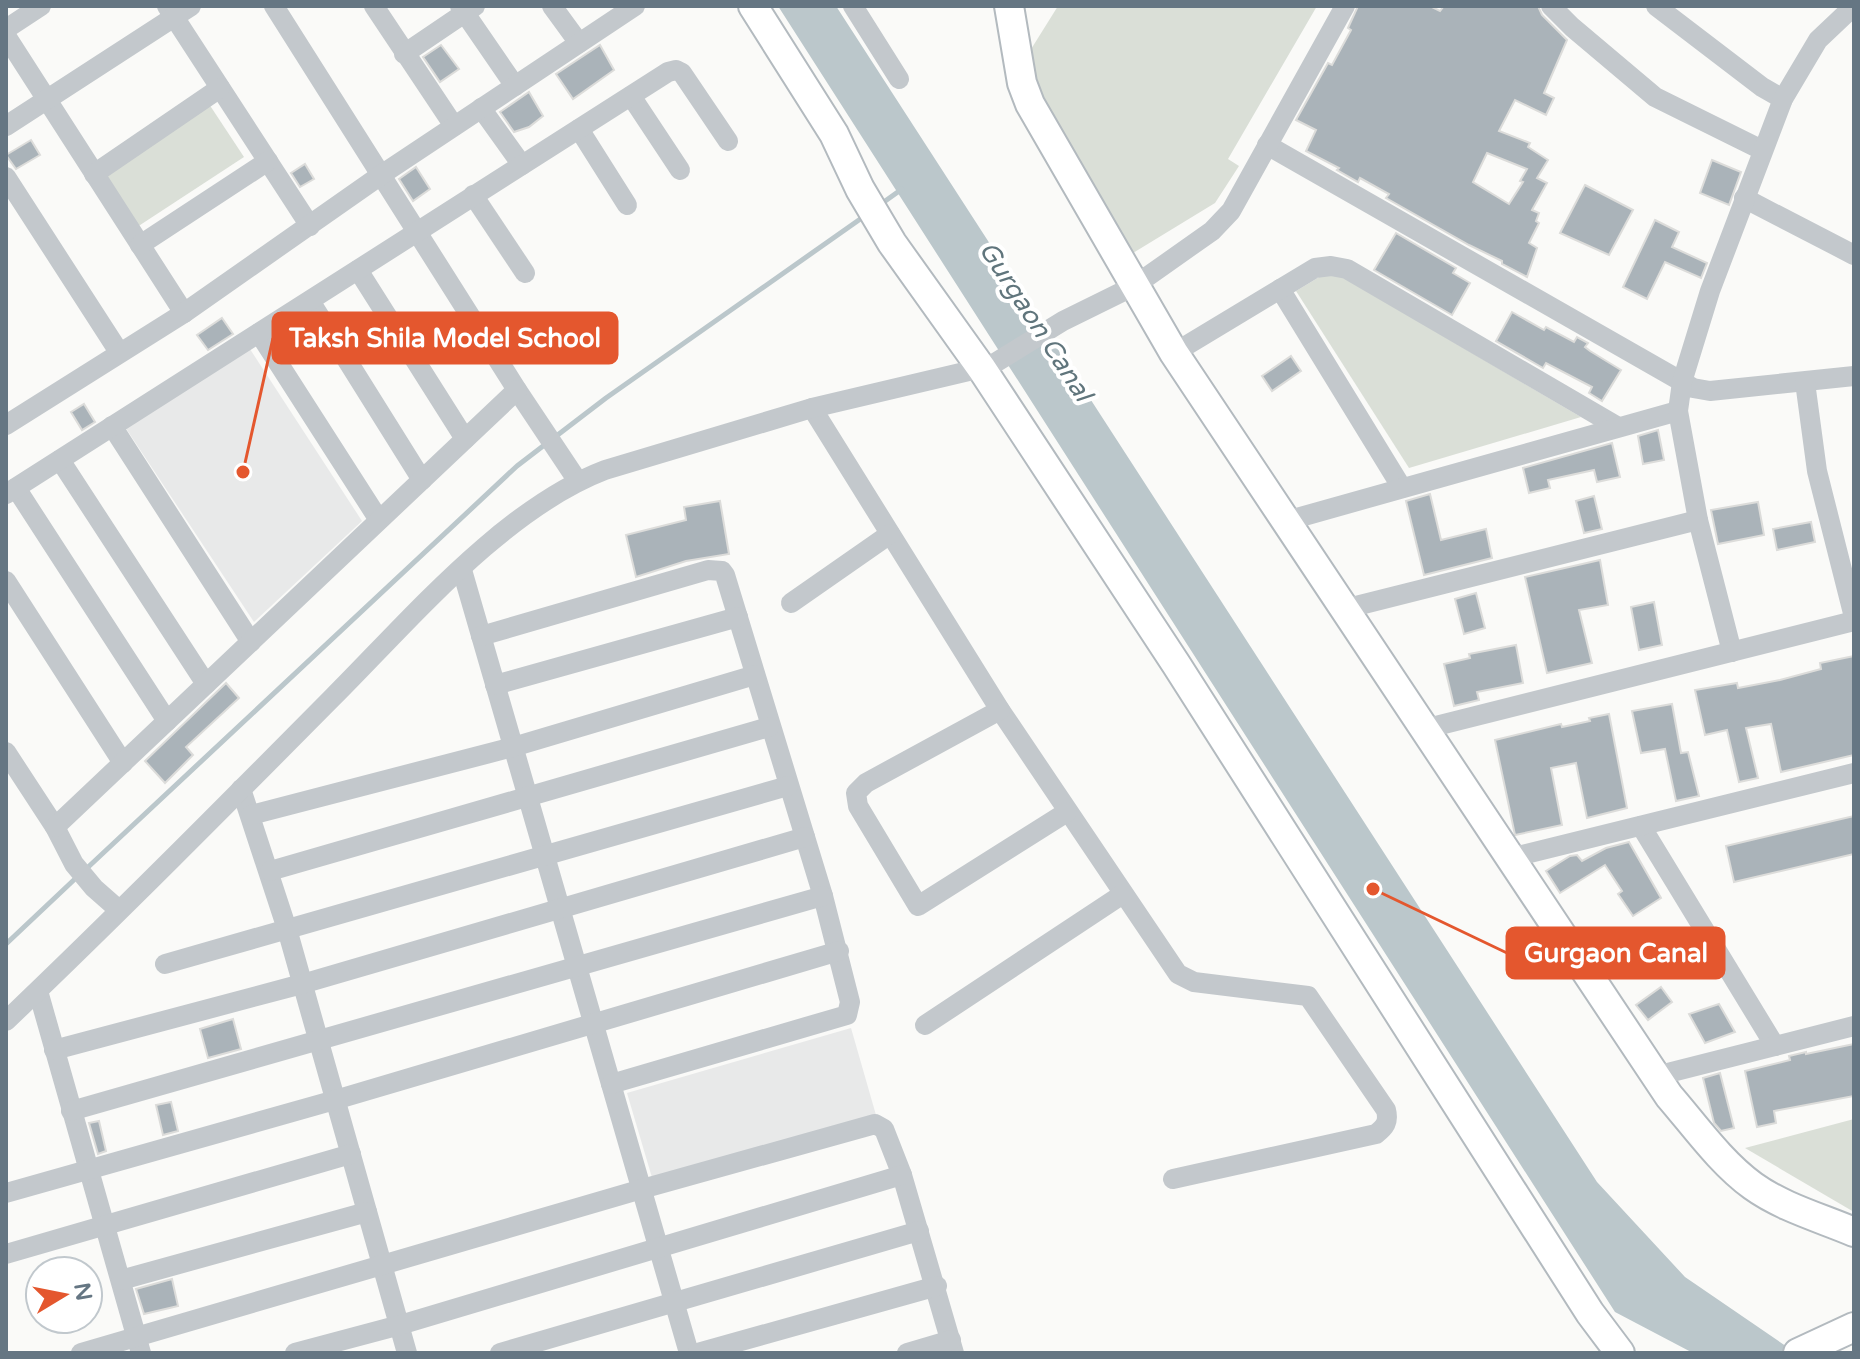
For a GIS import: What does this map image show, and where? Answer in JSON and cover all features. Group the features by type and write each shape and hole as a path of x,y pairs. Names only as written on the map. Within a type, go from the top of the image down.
{"main road":[{"path":"734,6 886,247 982,368 1311,874 1590,1313 1620,1353"},
{"path":"753,6 834,134 853,193"},
{"path":"1009,6 1022,83 1030,104 1174,353 1669,1096 1751,1185 1769,1196 1854,1232"},
{"path":"982,368 1009,433 1595,1353"},
{"path":"1798,1353 1854,1327"}],"street":[{"path":"6,29 41,6"},
{"path":"274,6 558,455 577,480"},
{"path":"374,6 454,126"},
{"path":"552,6 579,43"},
{"path":"6,425 184,313 381,175 635,6"},
{"path":"853,6 899,79"},
{"path":"6,1021 462,570 526,513 577,480 605,470 812,408 982,368 1134,286 1212,231 1231,211 1345,6"},
{"path":"1551,6 1655,97 1762,150"},
{"path":"1656,6 1762,87 1783,99"},
{"path":"1732,652 1698,520 1678,411 1682,382 1710,291 1783,99 1818,40 1854,6"},
{"path":"404,54 467,8 515,86"},
{"path":"6,126 177,10 220,88 310,226"},
{"path":"6,36 184,313"},
{"path":"167,721 11,491 668,72 679,71 728,141"},
{"path":"94,174 220,88"},
{"path":"631,96 680,170"},
{"path":"481,108 522,165"},
{"path":"579,129 627,205"},
{"path":"1267,145 1693,388 1710,391 1854,376"},
{"path":"140,245 268,161"},
{"path":"6,177 119,352"},
{"path":"473,195 525,273"},
{"path":"1744,198 1854,255"},
{"path":"1174,353 1315,268 1331,266 1347,269 1618,427"},
{"path":"358,270 465,439"},
{"path":"1280,289 1402,488"},
{"path":"310,301 422,480"},
{"path":"259,333 379,520"},
{"path":"1424,729 1854,619 1817,471 1805,382"},
{"path":"55,827 517,390"},
{"path":"812,408 1000,710 1184,979 1308,996 1386,1110 1388,1119 1384,1127 1362,1139 1173,1179"},
{"path":"1286,521 1678,411"},
{"path":"112,426 251,642"},
{"path":"60,460 206,684"},
{"path":"1344,609 1698,520"},
{"path":"791,603 890,534"},
{"path":"481,636 708,570 718,569 725,575 839,951 850,1002 847,1015 611,1084"},
{"path":"462,570 689,1353"},
{"path":"6,581 123,763"},
{"path":"495,685 738,617"},
{"path":"251,815 513,747 755,675"},
{"path":"1000,710 866,783 856,793 858,806 918,906 1067,812"},
{"path":"270,871 769,727"},
{"path":"6,752 55,827 74,864 94,888 119,910"},
{"path":"1510,858 1854,773"},
{"path":"165,964 788,786"},
{"path":"241,789 270,871 407,1353"},
{"path":"1641,826 1775,1046"},
{"path":"54,1050 302,984 805,837"},
{"path":"925,1025 1123,894"},
{"path":"71,1111 823,896"},
{"path":"6,1193 335,1100 839,951"},
{"path":"38,991 139,1345"},
{"path":"1656,1076 1854,1026"},
{"path":"81,1353 139,1345 381,1265 875,1124 884,1129 902,1175 937,1286 952,1347 907,1353"},
{"path":"6,1254 351,1154"},
{"path":"295,1353 400,1325 902,1175"},
{"path":"121,1280 367,1212"},
{"path":"500,1353 919,1231"},
{"path":"698,1353 937,1286"}],"shaded area":[{"path":"1058,6 1317,6 1228,159 1239,166 1215,203 1133,253 1023,62"},
{"path":"207,101 244,157 134,229 98,173"},
{"path":"1331,270 1581,417 1409,468 1296,291"},
{"path":"246,343 362,521 254,622 123,424"},
{"path":"851,1028 876,1115 653,1181 627,1093"},
{"path":"1854,1119 1854,1212 1745,1148"}],"water":[{"path":"778,6 836,6 1597,1182 1685,1277 1796,1353 1693,1353 1615,1312"}],"building":[{"path":"1358,6 1430,6 1440,11 1444,6 1538,6 1542,15 1567,40 1544,93 1554,98 1546,115 1515,100 1499,131 1530,143 1528,147 1548,160 1537,178 1547,183 1532,210 1539,213 1536,221 1539,223 1529,243 1537,248 1527,277 1386,198 1389,194 1360,178 1358,182 1306,151 1316,130 1296,120 1328,63 1332,65 1351,30 1348,28","holes":["1487,153 1527,169 1509,204 1473,182"]},
{"path":"441,45 459,69 440,82 423,57"},
{"path":"600,45 614,70 573,99 556,74"},
{"path":"529,92 543,116 529,127 514,132 500,112"},
{"path":"31,140 40,155 16,169 6,155"},
{"path":"1712,160 1741,172 1729,205 1700,193"},
{"path":"305,164 314,179 300,187 291,173"},
{"path":"416,167 430,189 413,201 399,179"},
{"path":"1585,185 1633,210 1609,255 1560,233"},
{"path":"1655,220 1679,232 1672,247 1707,263 1701,278 1665,262 1647,299 1623,287"},
{"path":"1396,233 1456,268 1453,273 1470,283 1452,315 1374,270"},
{"path":"1512,312 1574,342 1577,337 1588,343 1585,347 1590,351 1621,370 1602,401 1589,393 1592,387 1546,363 1543,368 1496,341"},
{"path":"222,318 233,334 208,350 197,335"},
{"path":"1291,356 1301,371 1272,391 1262,376"},
{"path":"84,404 95,422 82,430 71,412"},
{"path":"1658,430 1664,460 1643,464 1638,436"},
{"path":"1612,443 1620,477 1597,482 1594,470 1548,480 1550,488 1529,493 1523,468"},
{"path":"1430,494 1441,540 1486,529 1492,558 1424,575 1406,501"},
{"path":"1594,496 1602,529 1584,533 1576,501"},
{"path":"720,501 729,554 686,561 636,577 626,535 686,520 684,507"},
{"path":"1758,502 1764,535 1718,544 1711,510"},
{"path":"1811,522 1815,542 1777,550 1773,529"},
{"path":"1600,560 1608,605 1579,610 1592,663 1547,673 1525,577"},
{"path":"1476,593 1485,628 1464,634 1455,599"},
{"path":"1654,602 1662,645 1639,650 1631,607"},
{"path":"1516,645 1523,683 1477,692 1479,700 1454,706 1444,664 1470,658 1469,654"},
{"path":"1854,656 1854,755 1781,772 1771,724 1746,728 1758,778 1739,782 1727,730 1705,735 1695,690 1737,683 1738,688 1780,680 1821,669 1820,663"},
{"path":"226,683 239,698 186,747 193,755 165,783 145,761"},
{"path":"1672,704 1681,753 1688,752 1699,796 1676,801 1665,749 1641,753 1632,711"},
{"path":"1609,714 1627,808 1587,818 1576,763 1551,768 1562,825 1515,835 1495,740 1561,724 1562,727 1590,721 1589,718"},
{"path":"1854,816 1854,854 1734,882 1726,846"},
{"path":"1629,842 1661,898 1633,916 1618,894 1622,891 1605,865 1560,893 1546,871 1570,856 1577,855 1582,861 1606,848"},
{"path":"1661,987 1672,1002 1648,1020 1636,1005"},
{"path":"1719,1004 1735,1032 1705,1043 1689,1014"},
{"path":"233,1019 241,1049 208,1058 200,1029"},
{"path":"1854,1044 1854,1096 1774,1111 1776,1123 1757,1127 1745,1071 1790,1060 1789,1056"},
{"path":"1720,1073 1734,1128 1721,1131 1714,1123 1703,1078"},
{"path":"171,1102 178,1131 163,1135 156,1105"},
{"path":"99,1121 106,1151 98,1154 89,1123"},
{"path":"172,1279 178,1306 144,1314 136,1289"}],"waterway":[{"path":"881,204 902,189"},
{"path":"555,437 866,215"},
{"path":"85,870 517,466 547,443"},
{"path":"6,944 77,877"}],"place":[{"name":"Taksh Shila Model School","path":"243,472"},
{"name":"Gurgaon Canal","path":"1373,889"}]}
